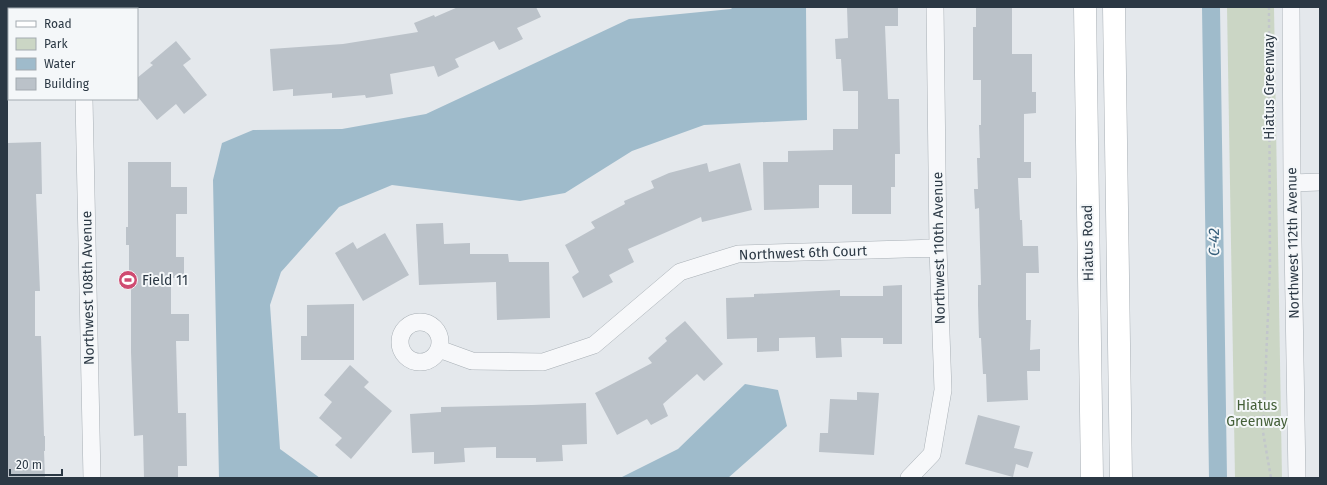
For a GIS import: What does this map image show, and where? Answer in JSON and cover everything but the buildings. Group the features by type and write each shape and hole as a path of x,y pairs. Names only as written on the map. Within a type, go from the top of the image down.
{"main road":[{"name":"Hiatus Road","path":"1085,7 1092,478"},
{"path":"1114,7 1121,478"}],"street":[{"name":"Northwest 110th Avenue","path":"909,478 932,454 943,390 938,248 935,7"},
{"name":"Northwest 112th Avenue","path":"1291,7 1292,183 1297,478"},
{"name":"Northwest 108th Avenue","path":"84,100 92,478"},
{"path":"1292,183 1320,182"},
{"name":"Northwest 6th Court","path":"439,349 472,361 543,362 594,345 680,272 738,254 938,248"}],"path":[{"name":"Hiatus Greenway","path":"1269,7 1270,267 1263,432 1271,478"}],"green space":[{"name":"Hiatus Greenway","path":"1227,7 1274,7 1282,478 1235,478"}],"water":[{"path":"733,7 806,7 807,120 704,125 632,151 565,193 520,201 392,185 339,207 281,272 270,305 280,449 320,478 219,478 213,180 222,143 253,130 342,129 426,114 629,19 731,9"},
{"path":"745,384 778,390 787,426 728,478 620,478 678,449"}],"waterway":[{"name":"C-42","path":"1211,7 1218,478"}],"place":[{"name":"Field 11","path":"128,280"}]}
